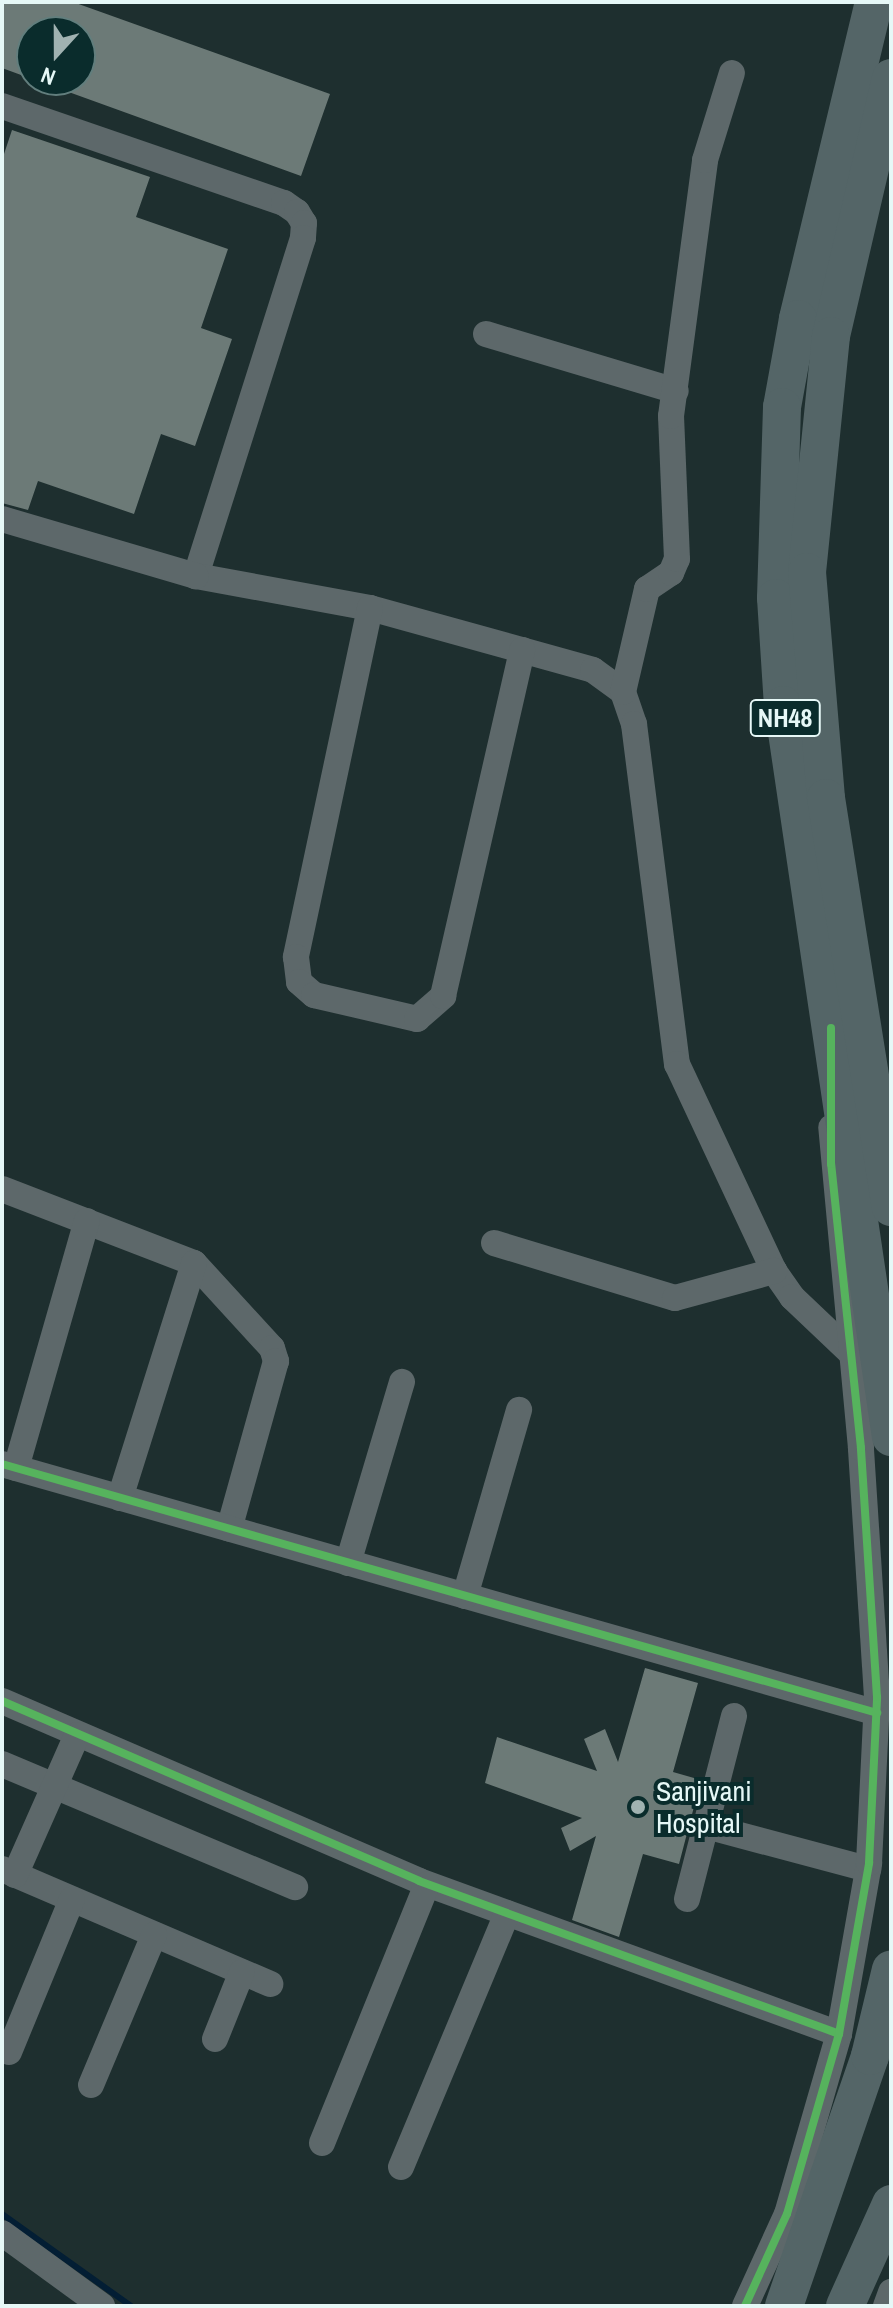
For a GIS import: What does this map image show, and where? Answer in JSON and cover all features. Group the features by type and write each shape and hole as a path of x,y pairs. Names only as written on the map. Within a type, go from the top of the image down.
{"highway":[{"name":"NH48","path":"874,2 798,319 782,407 776,491 783,705 845,1023 891,1207"},
{"name":"NH48","path":"891,78 831,336 807,572 845,1023 891,1437"},
{"path":"784,2306 870,2056 891,1969"},
{"path":"845,2306 891,2204"}],"street":[{"path":"732,73 705,160 671,416 677,559 671,573 647,589 623,692 634,724 672,1047 774,1271 792,1297 851,1353"},
{"path":"2,106 284,203 304,223 196,576"},
{"path":"486,334 676,391"},
{"path":"2,519 196,576 370,608 522,650 593,670 623,692"},
{"path":"370,608 296,957 299,982 314,995 417,1019 443,996 522,650"},
{"path":"845,1023 891,1139"},
{"path":"745,2306 787,2214 839,2034 868,1869 877,1713 851,1353 831,1164 845,1023"},
{"path":"2,1189 194,1263 275,1353 229,1529"},
{"path":"87,1221 9,1466 877,1713"},
{"path":"494,1243 675,1298 774,1271"},
{"path":"120,1498 194,1263"},
{"path":"348,1563 402,1382"},
{"path":"465,1596 519,1410"},
{"path":"2,1701 427,1884 839,2034"},
{"path":"687,1899 734,1716"},
{"path":"77,1735 8,1872 270,1984"},
{"path":"2,1764 295,1887"},
{"path":"706,1826 868,1869"},
{"path":"322,2143 427,1884"},
{"path":"9,2052 72,1899"},
{"path":"401,2167 507,1913"},
{"path":"91,2085 154,1935"},
{"path":"215,2039 242,1972"},
{"path":"2,2233 102,2306"},
{"path":"886,2306 891,2292"}],"building":[{"path":"2,2 73,2 330,94 301,176 80,96 96,96 96,16 16,16 16,73 2,68"},
{"path":"12,130 150,177 136,217 228,249 201,328 232,339 195,446 161,434 134,514 38,481 28,510 2,503 2,160"},
{"path":"645,1668 698,1683 673,1772 701,1780 679,1864 643,1854 619,1937 572,1920 596,1836 570,1851 561,1828 582,1818 485,1783 497,1737 597,1771 584,1739 605,1729 618,1762"}],"waterway":[{"path":"2,2214 131,2306"}],"cycle path":[{"path":"745,2306 787,2214 839,2034 869,1863 877,1697 861,1448 831,1164 831,1028"},
{"path":"2,1464 877,1713"},
{"path":"2,1701 419,1881 839,2034"}],"place":[{"name":"Sanjivani Hospital","path":"638,1807"}]}
